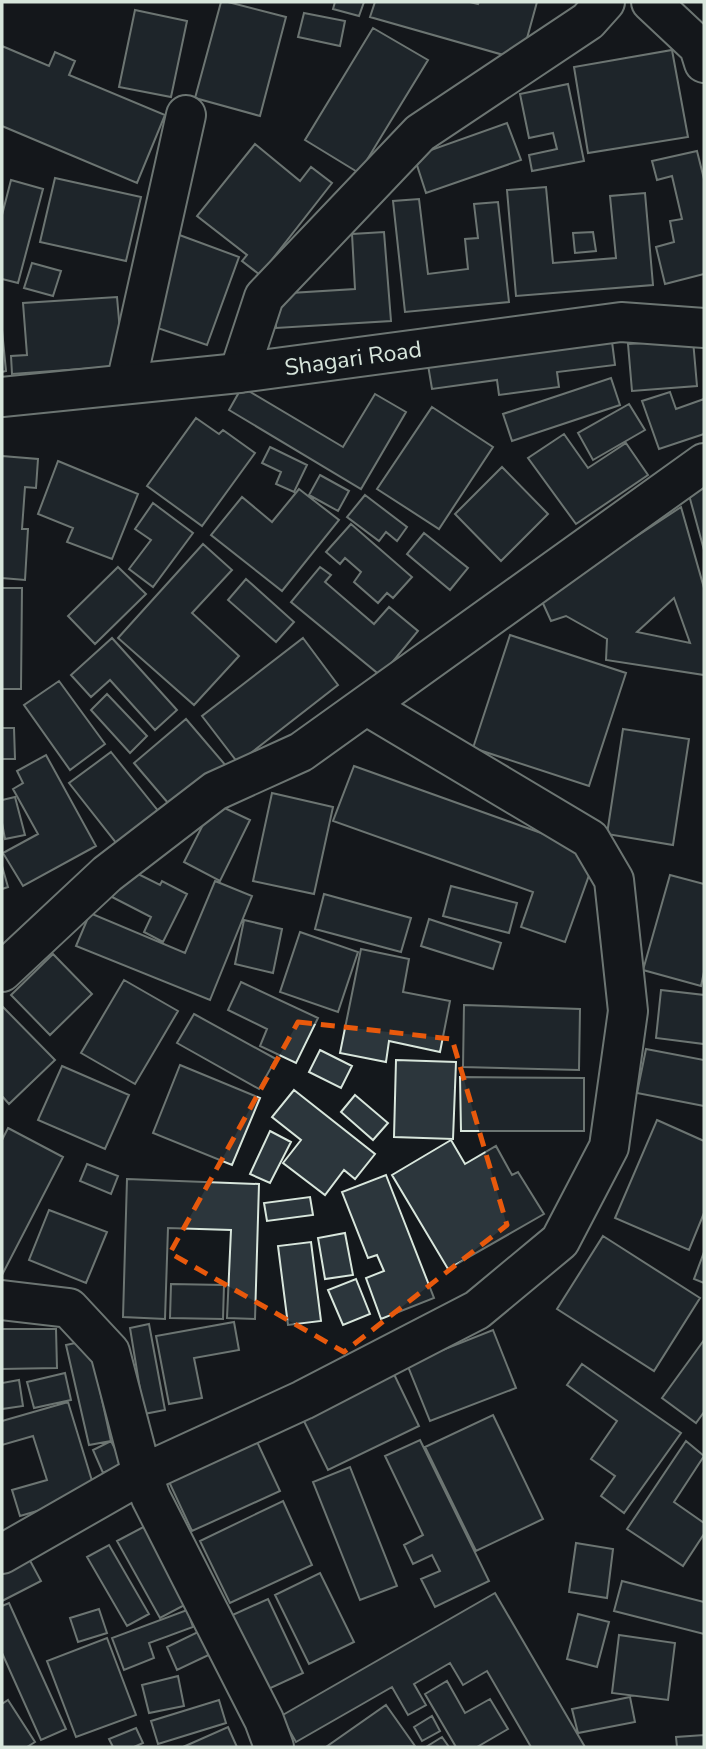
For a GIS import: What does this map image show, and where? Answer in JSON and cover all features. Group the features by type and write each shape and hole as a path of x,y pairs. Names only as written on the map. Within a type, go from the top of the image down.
{"street":[{"path":"239,373 264,298 420,133 588,21 605,2"},
{"path":"651,2 703,52"},
{"path":"126,384 186,115"},
{"name":"Shagari Road","path":"2,397 239,373 621,322 704,328"},
{"path":"2,972 107,874 215,791 301,752 704,463"},
{"path":"2,1554 142,1474 303,1400 477,1310 560,1241 609,1147 628,1011 614,880 590,839 366,706"},
{"path":"2,1300 69,1308 110,1352 142,1474 151,1498 264,1720 274,1747"}],"highlighted area":[{"path":"298,1022 452,1039 507,1225 344,1352 170,1253"}],"building":[{"path":"221,2 286,17 260,116 195,98"},
{"path":"335,2 364,2 359,16 333,9"},
{"path":"375,2 537,2 521,60 370,17"},
{"path":"135,10 187,21 171,97 119,87"},
{"path":"304,13 345,21 340,46 298,37"},
{"path":"373,28 428,60 359,173 305,140"},
{"path":"2,46 49,66 55,52 75,61 69,75 165,115 137,183 2,126"},
{"path":"672,50 688,137 588,153 574,67"},
{"path":"568,84 584,161 532,171 529,155 557,149 553,133 529,138 520,94"},
{"path":"507,123 521,160 426,193 414,156"},
{"path":"255,144 300,181 311,167 332,183 260,275 242,261 247,255 197,216"},
{"path":"697,151 704,179 704,274 665,284 656,247 674,242 670,221 682,219 672,176 657,180 652,161"},
{"path":"55,178 141,197 126,261 40,242"},
{"path":"11,180 43,189 18,283 2,279 2,215"},
{"path":"546,187 553,263 616,258 610,196 645,193 653,285 516,296 507,190"},
{"path":"419,199 428,274 468,269 465,239 478,238 474,204 498,202 509,302 405,312 393,201"},
{"path":"384,232 391,321 276,328 274,294 355,289 352,234"},
{"path":"593,232 596,251 575,253 573,233"},
{"path":"174,233 239,257 207,345 143,323"},
{"path":"32,263 61,271 53,296 24,288"},
{"path":"117,297 123,366 12,374 11,356 27,355 23,303"},
{"path":"2,330 6,371 2,372"},
{"path":"611,334 615,365 557,372 559,387 499,395 497,380 432,389 427,359"},
{"path":"693,340 697,386 632,391 628,344"},
{"path":"611,378 620,405 512,441 503,414"},
{"path":"242,387 343,447 375,394 406,412 361,489 229,410"},
{"path":"670,392 676,409 704,399 704,434 659,449 642,401"},
{"path":"629,404 645,430 593,460 578,433"},
{"path":"432,407 493,447 439,529 377,489"},
{"path":"196,418 219,434 223,430 255,453 202,526 147,486"},
{"path":"564,434 588,468 626,443 648,475 576,524 528,458"},
{"path":"270,447 307,465 294,492 276,484 281,472 262,463"},
{"path":"2,456 38,459 36,488 25,487 22,529 28,529 25,580 2,578"},
{"path":"58,461 138,494 112,559 67,542 73,528 38,514"},
{"path":"502,467 548,514 501,561 455,514"},
{"path":"320,475 349,491 338,511 309,495"},
{"path":"704,480 704,550 686,484"},
{"path":"299,489 339,520 282,591 211,535 242,497 272,522"},
{"path":"365,495 407,527 397,541 386,532 379,541 347,517"},
{"path":"153,503 193,533 153,587 129,569 151,540 135,529"},
{"path":"681,507 704,588 704,675 606,660 607,639 566,616 551,621 541,599","holes":["674,598 690,643 637,632"]},
{"path":"351,524 412,577 393,598 387,593 378,603 354,582 361,572 345,558 340,564 326,552"},
{"path":"424,533 468,568 450,590 407,554"},
{"path":"203,544 232,570 192,613 239,656 194,705 118,638"},
{"path":"118,567 146,594 95,644 68,616"},
{"path":"320,567 331,575 325,582 374,624 389,607 418,631 381,676 291,602"},
{"path":"246,579 294,622 276,642 228,600"},
{"path":"2,588 22,588 21,689 2,689"},
{"path":"510,635 626,673 589,786 473,748"},
{"path":"112,638 177,710 155,730 110,680 91,697 71,675"},
{"path":"303,638 338,685 238,763 202,716"},
{"path":"59,681 105,744 70,770 24,705"},
{"path":"107,694 147,736 130,753 91,710"},
{"path":"186,719 227,767 174,810 134,763"},
{"path":"2,728 14,728 15,759 2,759"},
{"path":"623,729 689,739 673,845 607,834"},
{"path":"111,752 163,817 121,849 69,783"},
{"path":"46,755 96,846 23,886 3,853 38,834 13,789 23,783 17,771"},
{"path":"354,766 597,853 565,942 521,927 533,892 333,821"},
{"path":"272,793 333,807 314,894 253,881"},
{"path":"15,797 25,835 5,839 2,800"},
{"path":"214,803 250,820 220,881 184,862"},
{"path":"2,866 8,887 2,889"},
{"path":"126,868 160,885 162,881 187,894 163,942 144,932 151,917 112,897"},
{"path":"670,875 704,884 704,972 701,986 643,970"},
{"path":"215,881 252,896 210,1000 76,946 90,913 185,953"},
{"path":"451,886 517,903 509,933 443,916"},
{"path":"324,894 411,918 401,952 315,929"},
{"path":"429,919 501,943 493,969 421,946"},
{"path":"244,920 282,929 273,973 235,964"},
{"path":"300,932 358,952 338,1012 280,992"},
{"path":"361,949 409,959 403,992 450,1001 440,1052 389,1041 386,1062 340,1053"},
{"path":"53,954 92,994 50,1035 11,995"},
{"path":"124,980 178,1011 135,1084 81,1053"},
{"path":"241,982 318,1018 296,1063 260,1046 267,1029 228,1010"},
{"path":"661,990 704,995 704,1044 656,1038"},
{"path":"464,1005 580,1009 579,1070 463,1067"},
{"path":"2,1006 55,1060 9,1104 2,1096"},
{"path":"194,1014 276,1059 259,1089 177,1043"},
{"path":"646,1049 704,1060 704,1106 637,1093"},
{"path":"320,1050 352,1066 341,1088 309,1072"},
{"path":"396,1060 456,1062 453,1139 394,1137"},
{"path":"180,1065 260,1098 232,1165 153,1133"},
{"path":"62,1066 129,1095 105,1149 38,1120"},
{"path":"460,1077 584,1078 584,1131 461,1131"},
{"path":"294,1090 375,1154 355,1179 344,1170 325,1195 283,1163 301,1140 272,1117"},
{"path":"355,1095 388,1123 373,1140 341,1112"},
{"path":"657,1120 704,1141 704,1213 689,1250 615,1218"},
{"path":"8,1128 63,1157 2,1275 2,1140"},
{"path":"270,1131 291,1142 270,1183 250,1174"},
{"path":"451,1140 465,1164 496,1146 512,1175 518,1172 544,1214 448,1269 392,1175"},
{"path":"87,1164 118,1176 111,1194 80,1181"},
{"path":"386,1175 434,1298 381,1319 366,1278 384,1271 377,1255 368,1258 342,1192"},
{"path":"127,1179 259,1184 255,1319 227,1318 231,1230 168,1228 165,1319 123,1317"},
{"path":"310,1197 313,1215 267,1221 264,1203"},
{"path":"49,1210 107,1232 86,1283 29,1260"},
{"path":"345,1233 353,1275 325,1279 318,1238"},
{"path":"603,1236 700,1298 654,1371 557,1309"},
{"path":"311,1242 321,1321 288,1325 278,1246"},
{"path":"704,1252 704,1283 694,1279"},
{"path":"356,1279 370,1314 343,1325 328,1290"},
{"path":"171,1284 224,1285 223,1319 170,1318"},
{"path":"234,1322 239,1350 194,1358 202,1398 169,1404 156,1336"},
{"path":"149,1324 165,1410 144,1414 130,1328"},
{"path":"2,1329 56,1329 57,1368 2,1369"},
{"path":"493,1330 516,1388 430,1421 407,1364"},
{"path":"89,1340 111,1441 89,1445 66,1345"},
{"path":"704,1340 704,1412 696,1423 662,1398"},
{"path":"582,1364 681,1433 624,1513 601,1496 615,1476 591,1459 617,1421 567,1385"},
{"path":"391,1368 419,1426 328,1470 299,1411"},
{"path":"65,1373 71,1400 34,1408 27,1382"},
{"path":"19,1380 23,1406 2,1409 2,1383"},
{"path":"68,1402 96,1494 20,1516 12,1490 47,1480 33,1436 2,1445 2,1421"},
{"path":"493,1415 543,1519 476,1551 425,1447"},
{"path":"252,1431 280,1491 192,1531 164,1471"},
{"path":"420,1440 489,1581 435,1607 421,1579 440,1571 432,1555 413,1564 404,1545 423,1535 385,1456"},
{"path":"111,1441 123,1464 103,1473 93,1450"},
{"path":"686,1441 704,1456 674,1502 704,1523 704,1534 683,1566 627,1529"},
{"path":"350,1467 397,1586 360,1600 313,1482"},
{"path":"283,1501 312,1565 230,1603 200,1541"},
{"path":"151,1523 194,1600 160,1618 117,1541"},
{"path":"576,1543 613,1549 607,1598 569,1592"},
{"path":"109,1545 149,1614 127,1626 87,1557"},
{"path":"27,1555 41,1581 2,1601 2,1569"},
{"path":"320,1573 354,1642 309,1664 275,1595"},
{"path":"622,1581 704,1602 704,1634 614,1611"},
{"path":"495,1593 585,1747 531,1747 487,1671 463,1685 450,1663 414,1684 426,1705 408,1715 392,1687 296,1742 281,1716"},
{"path":"268,1599 303,1673 262,1692 228,1617"},
{"path":"9,1603 66,1729 41,1740 2,1653 2,1606"},
{"path":"99,1609 107,1633 78,1642 70,1618"},
{"path":"187,1610 193,1627 149,1643 154,1658 124,1670 112,1638"},
{"path":"578,1614 609,1622 597,1667 567,1659"},
{"path":"204,1629 215,1652 177,1670 167,1647"},
{"path":"619,1635 675,1643 668,1700 612,1693"},
{"path":"107,1638 136,1715 76,1737 47,1661"},
{"path":"178,1676 184,1706 149,1713 142,1685"},
{"path":"447,1681 465,1713 490,1699 508,1729 477,1747 456,1747 425,1694"},
{"path":"630,1697 635,1722 578,1733 572,1709"},
{"path":"8,1700 35,1742 27,1747 2,1747 2,1704"},
{"path":"219,1700 226,1723 158,1744 151,1721"},
{"path":"386,1705 415,1746 326,1747"},
{"path":"432,1716 440,1731 422,1741 414,1727"},
{"path":"228,1727 237,1747 183,1747"},
{"path":"136,1728 143,1743 134,1747 113,1747 109,1739"},
{"path":"704,1735 704,1747 677,1747 676,1737"},
{"path":"442,1737 449,1747 426,1747"}]}
